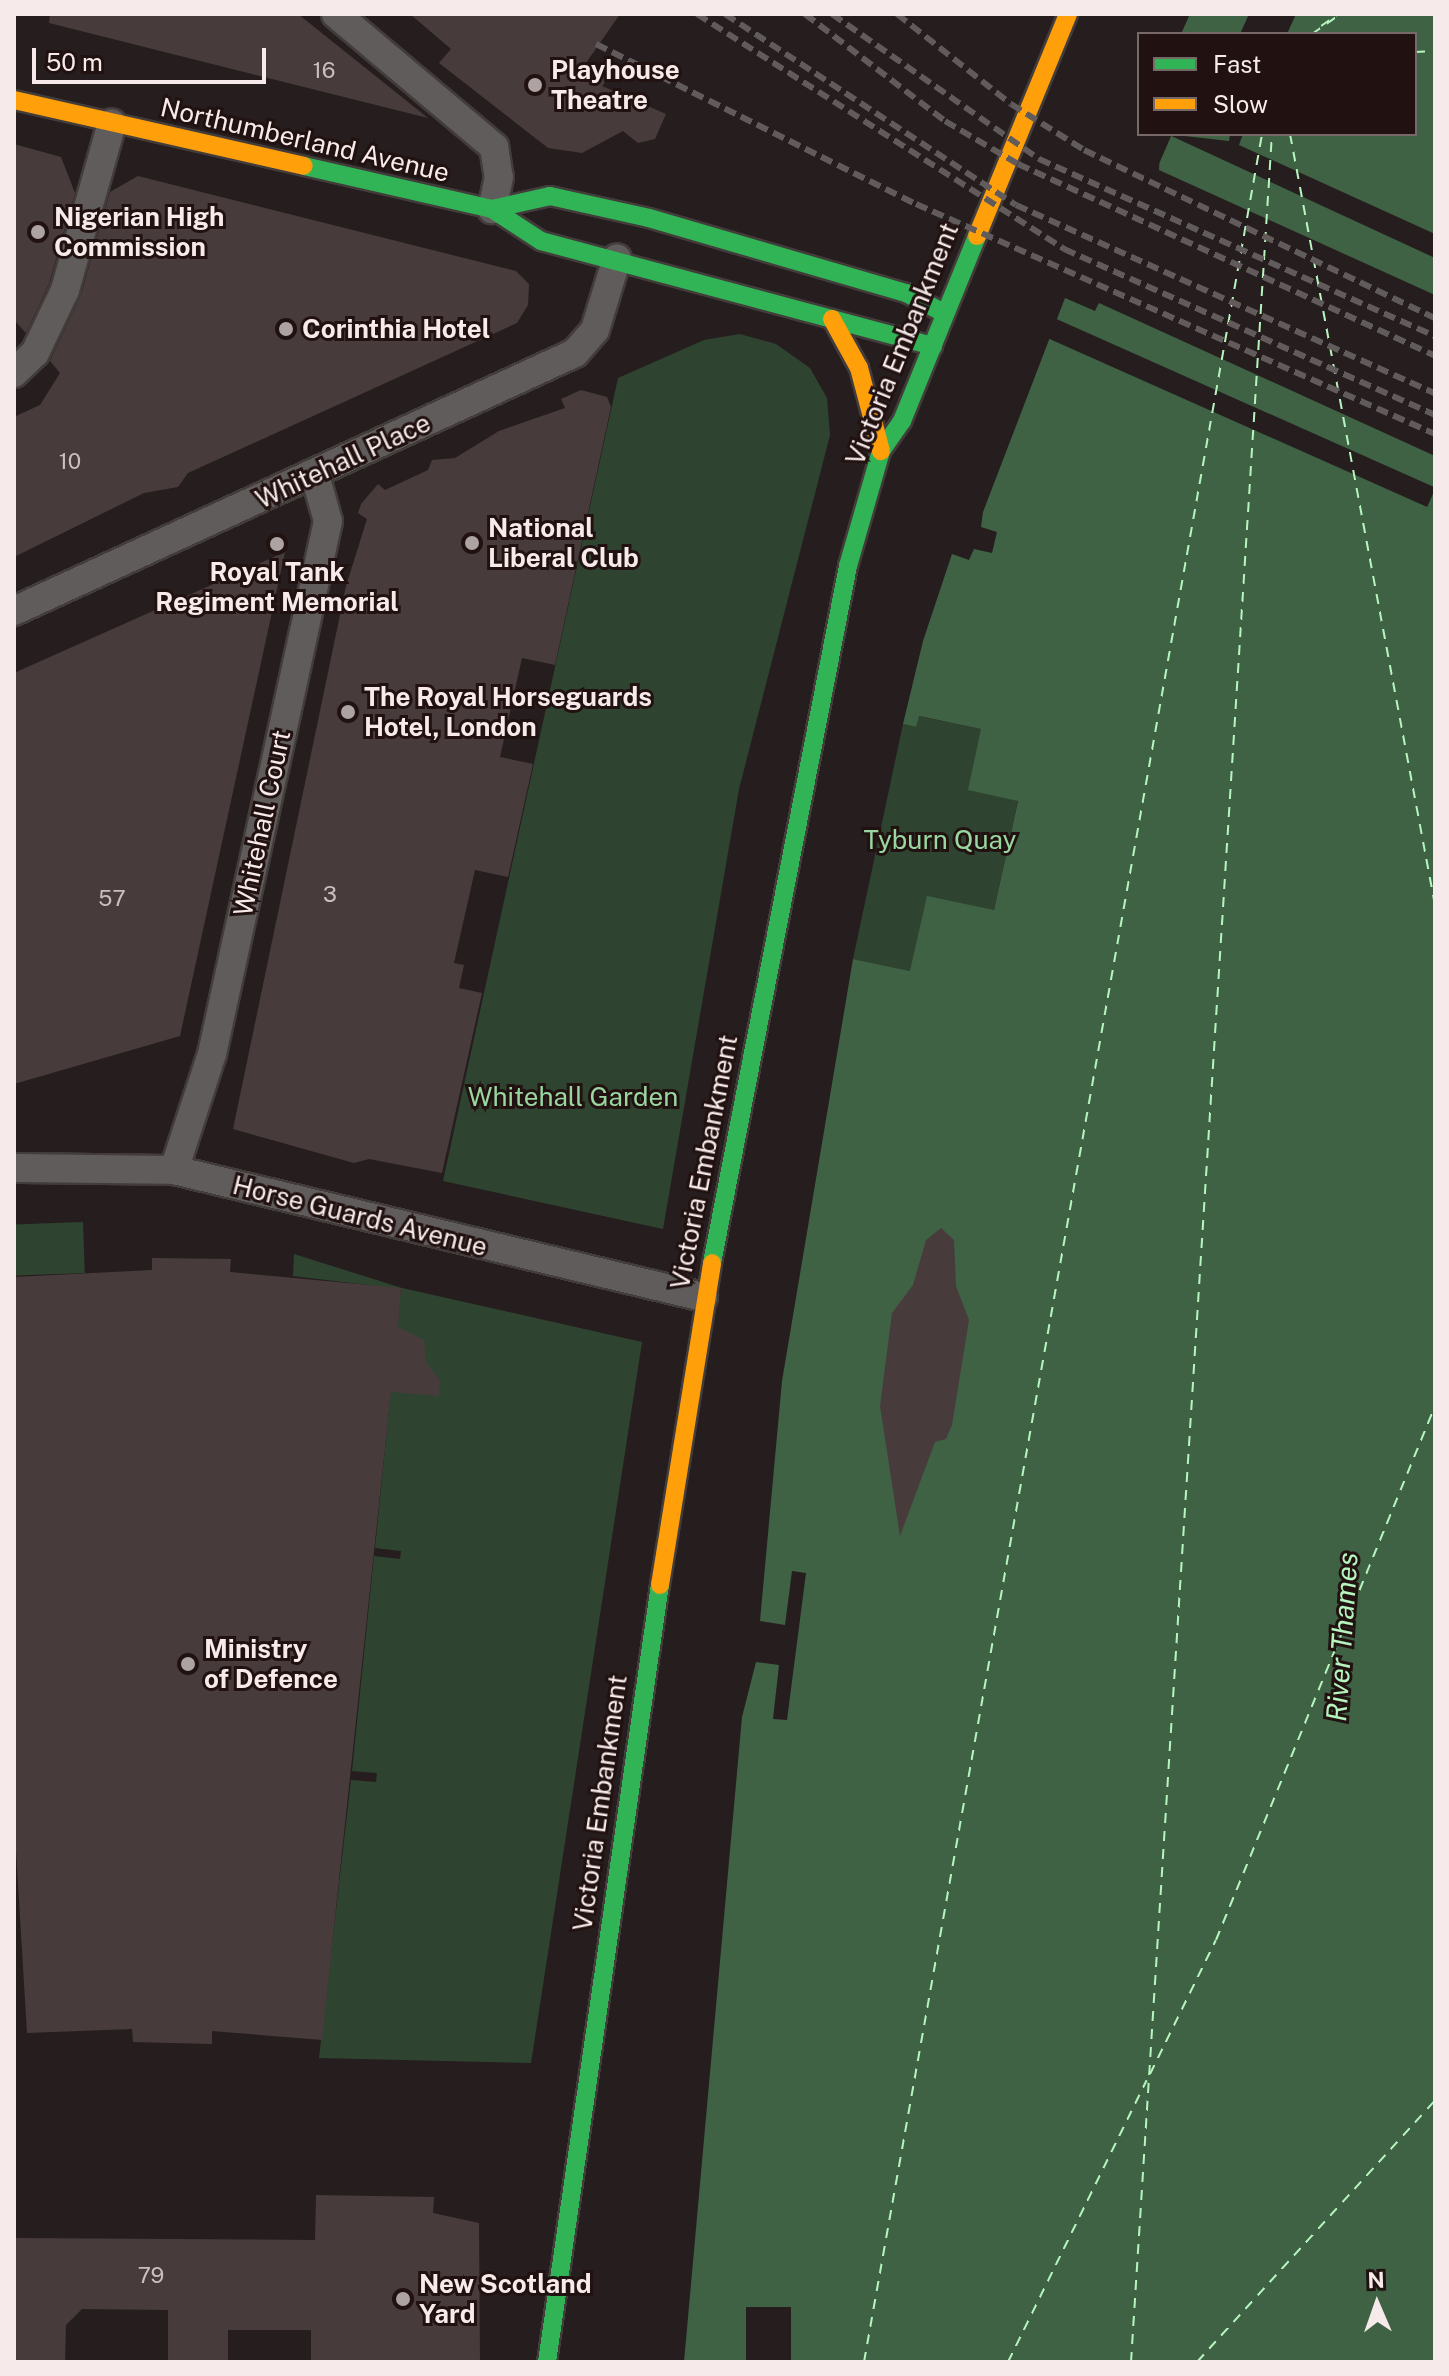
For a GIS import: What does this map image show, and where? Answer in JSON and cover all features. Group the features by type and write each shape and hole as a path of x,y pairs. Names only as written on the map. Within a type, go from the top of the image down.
{"main road":[{"name":"Victoria Embankment","path":"547,2362 703,1297 848,566 881,451 933,346 1068,14"},
{"name":"Northumberland Avenue","path":"14,100 492,209 541,241 617,258 933,346"},
{"name":"Northumberland Avenue","path":"492,209 550,196 649,218 906,293 944,313"},
{"path":"617,258 649,218"},
{"path":"832,319 859,368 881,451"}],"street":[{"path":"336,14 494,147 499,177 492,209"},
{"path":"14,373 35,353 65,290 112,123"},
{"name":"Whitehall Place","path":"14,611 575,353 595,330 617,258"},
{"name":"Whitehall Court","path":"174,1170 212,1054 328,521 315,475"},
{"name":"Horse Guards Avenue","path":"14,1168 174,1170 703,1297"}],"green space":[{"name":"Whitehall Garden","path":"740,334 776,344 810,368 827,398 830,435 739,789 663,1229 443,1181 618,378 704,340"},
{"name":"Tyburn Quay","path":"918,716 981,729 1018,800 994,910 910,971 853,959 903,724 916,727"},
{"path":"83,1222 85,1273 16,1275 14,1224"},
{"path":"294,1254 402,1288 642,1342 531,2063 319,2058 351,1780 376,1782 377,1773 352,1771 374,1556 400,1559 401,1551 375,1548 401,1289 293,1276"}],"water":[{"name":"River Thames","path":"1190,14 1435,14 1435,2362 684,2362 742,1717 756,1662 779,1665 773,1719 787,1720 806,1573 792,1571 785,1625 760,1621 782,1381 853,959 910,971 927,896 994,910 1018,801 968,790 981,729 919,716 916,727 903,724 923,641 952,554 969,560 974,549 992,553 997,532 981,527 983,512 1065,298 1095,311 1171,136 1417,136 1417,32 1182,32"}],"pier":[{"path":"1249,14 1296,14 1288,32 1241,32"},
{"path":"1171,136 1229,141 1230,136 1242,136 1239,145 1435,234 1435,258"},
{"path":"1160,151 1159,170 1435,295 1435,456 1099,303 1095,310 1062,295 1093,306"},
{"path":"1052,317 1435,488 1427,507 1043,336"},
{"path":"746,2307 791,2307 791,2362 746,2362"}],"building":[{"path":"50,14 298,14 428,118 49,23"},
{"name":"Playhouse Theatre","path":"410,14 620,14 586,63 607,80 602,86 666,114 655,139 638,143 623,131 582,153 548,148 439,63 451,49"},
{"name":"Nigerian High Commission","path":"14,144 61,157 75,193 49,284 26,333 14,320"},
{"name":"Corinthia Hotel","path":"138,176 516,271 529,284 528,305 517,323 188,473 178,487 144,493 14,557 14,417 40,405 60,373 50,361 81,295 110,192"},
{"path":"581,390 607,397 611,407 555,665 522,658 500,757 533,764 508,877 475,870 454,963 464,965 459,988 482,993 442,1173 369,1159 354,1163 233,1129 346,586 367,519 358,513 361,504 378,484 385,490 428,470 432,460 455,458 499,431 565,408 561,399"},
{"path":"285,552 180,1036 14,1084 14,673"},
{"path":"941,1228 954,1240 956,1286 969,1320 952,1425 946,1439 935,1442 900,1536 880,1406 892,1313 913,1285 926,1240"},
{"name":"Ministry of Defence","path":"152,1258 231,1259 230,1272 401,1288 398,1327 424,1340 426,1362 440,1380 439,1396 391,1392 322,2040 212,2031 212,2044 133,2042 132,2029 27,2033 14,1818 14,1277 152,1270"},
{"path":"316,2195 434,2197 433,2213 479,2223 480,2362 311,2362 311,2330 228,2330 228,2362 168,2362 168,2310 82,2309 66,2325 65,2362 14,2362 14,2238 315,2240"}],"ferry route":[{"path":"1321,26 1338,14"},
{"path":"1315,32 1341,14"},
{"path":"1417,52 1435,51"},
{"path":"864,2362 1262,136"},
{"path":"1131,2362 1272,136"},
{"path":"1290,136 1435,905"},
{"path":"1150,2074 1216,1940 1435,1406"},
{"path":"1008,2362 1147,2080"},
{"path":"1197,2362 1435,2100"}],"railway":[{"path":"697,14 1064,249 1435,415"},
{"path":"725,14 1016,205 1435,393"},
{"path":"805,14 945,121 1018,164 1435,356"},
{"path":"832,14 1039,159 1435,336"},
{"path":"897,14 1011,104 1084,150 1435,318"},
{"path":"596,44 916,204 1435,434"}],"traffic: fast":[{"path":"304,166 492,209 541,241 933,346"},
{"path":"492,209 550,196 649,218 906,293 944,313"},
{"path":"712,1263 848,566 881,451 902,421 977,236"},
{"path":"547,2362 660,1585"}],"traffic: slow":[{"path":"977,236 1068,14"},
{"path":"14,100 304,166"},
{"path":"832,319 859,368 881,451"},
{"path":"660,1585 712,1263"}],"place":[{"name":"Playhouse Theatre","path":"535,85"},
{"name":"Nigerian High Commission","path":"38,232"},
{"name":"Corinthia Hotel","path":"286,329"},
{"name":"National Liberal Club","path":"472,543"},
{"name":"Royal Tank Regiment Memorial","path":"277,544"},
{"name":"The Royal Horseguards Hotel, London","path":"348,712"},
{"name":"Ministry of Defence","path":"188,1664"},
{"name":"New Scotland Yard","path":"403,2299"}]}
